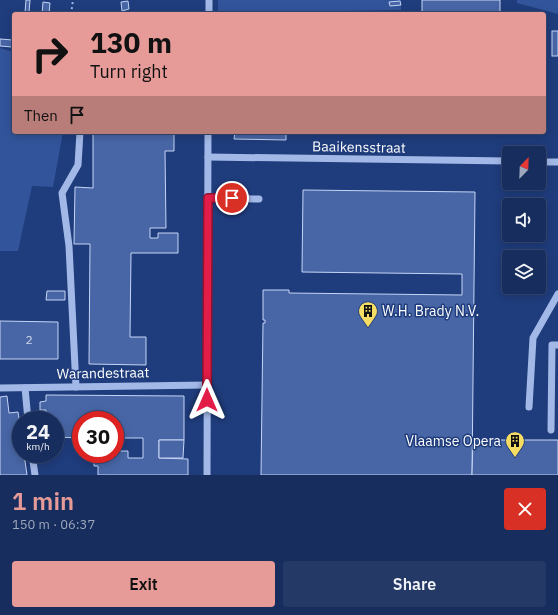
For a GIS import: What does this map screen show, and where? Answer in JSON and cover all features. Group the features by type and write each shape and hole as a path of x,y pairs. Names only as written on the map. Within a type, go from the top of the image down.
{"street":[{"path":"209,0 209,12"},
{"path":"76,387 69,246 62,193 78,165 80,134"},
{"path":"207,475 208,134"},
{"name":"Baaikensstraat","path":"208,157 502,161"},
{"path":"546,162 558,162"},
{"path":"208,198 259,200"},
{"path":"530,407 533,338 558,294"},
{"path":"551,430 552,345 558,345"},
{"name":"Warandestraat","path":"0,388 207,385"},
{"path":"25,388 27,411"},
{"path":"33,463 35,475"}],"path":[{"path":"71,12 73,0"}],"shaded area":[{"path":"218,0 401,0 401,10 218,12"},
{"path":"517,0 558,0 558,14 517,3"},
{"path":"0,48 12,51 12,134 63,134 53,187 32,186 18,251 0,251"}],"building":[{"path":"26,0 30,0 29,12 25,12"},
{"path":"422,0 500,0 500,12 422,12"},
{"path":"128,1 129,9 122,11 121,2"},
{"path":"400,1 401,5 390,6 389,2"},
{"path":"43,2 50,3 49,12 42,12"},
{"path":"552,31 558,31 558,56 552,56"},
{"path":"0,39 12,40 12,47 0,46"},
{"path":"93,134 174,134 174,151 165,151 166,228 150,228 150,238 158,238 158,233 178,233 178,253 131,253 130,337 146,337 146,365 89,364 90,244 74,244 75,187 93,188"},
{"path":"235,134 286,134 286,140 234,139"},
{"name":"W.H. Brady N.V.","path":"303,190 475,192 472,475 261,475 263,323 265,323 265,320 263,320 263,290 289,290 289,293 462,295 462,274 302,272"},
{"path":"47,291 65,291 65,300 46,300"},
{"path":"0,321 58,322 58,359 0,359"},
{"path":"46,395 184,396 184,440 159,440 159,458 188,459 188,475 98,475 98,466 94,466 94,463 124,463 124,451 128,451 128,458 143,458 143,438 124,438 124,411 72,411 72,438 64,437 64,411 40,410 40,402 46,401"},
{"path":"7,396 9,413 12,413 12,463 25,463 27,475 0,475 0,397"},
{"path":"159,440 184,440 183,458 159,458"},
{"name":"Vlaamse Opera","path":"473,440 558,440 558,475 472,475"}],"place":[{"name":"W.H. Brady N.V.","path":"368,328"},
{"name":"Vlaamse Opera","path":"515,458"}],"route":[{"path":"207,400 208,198 232,198"}]}
